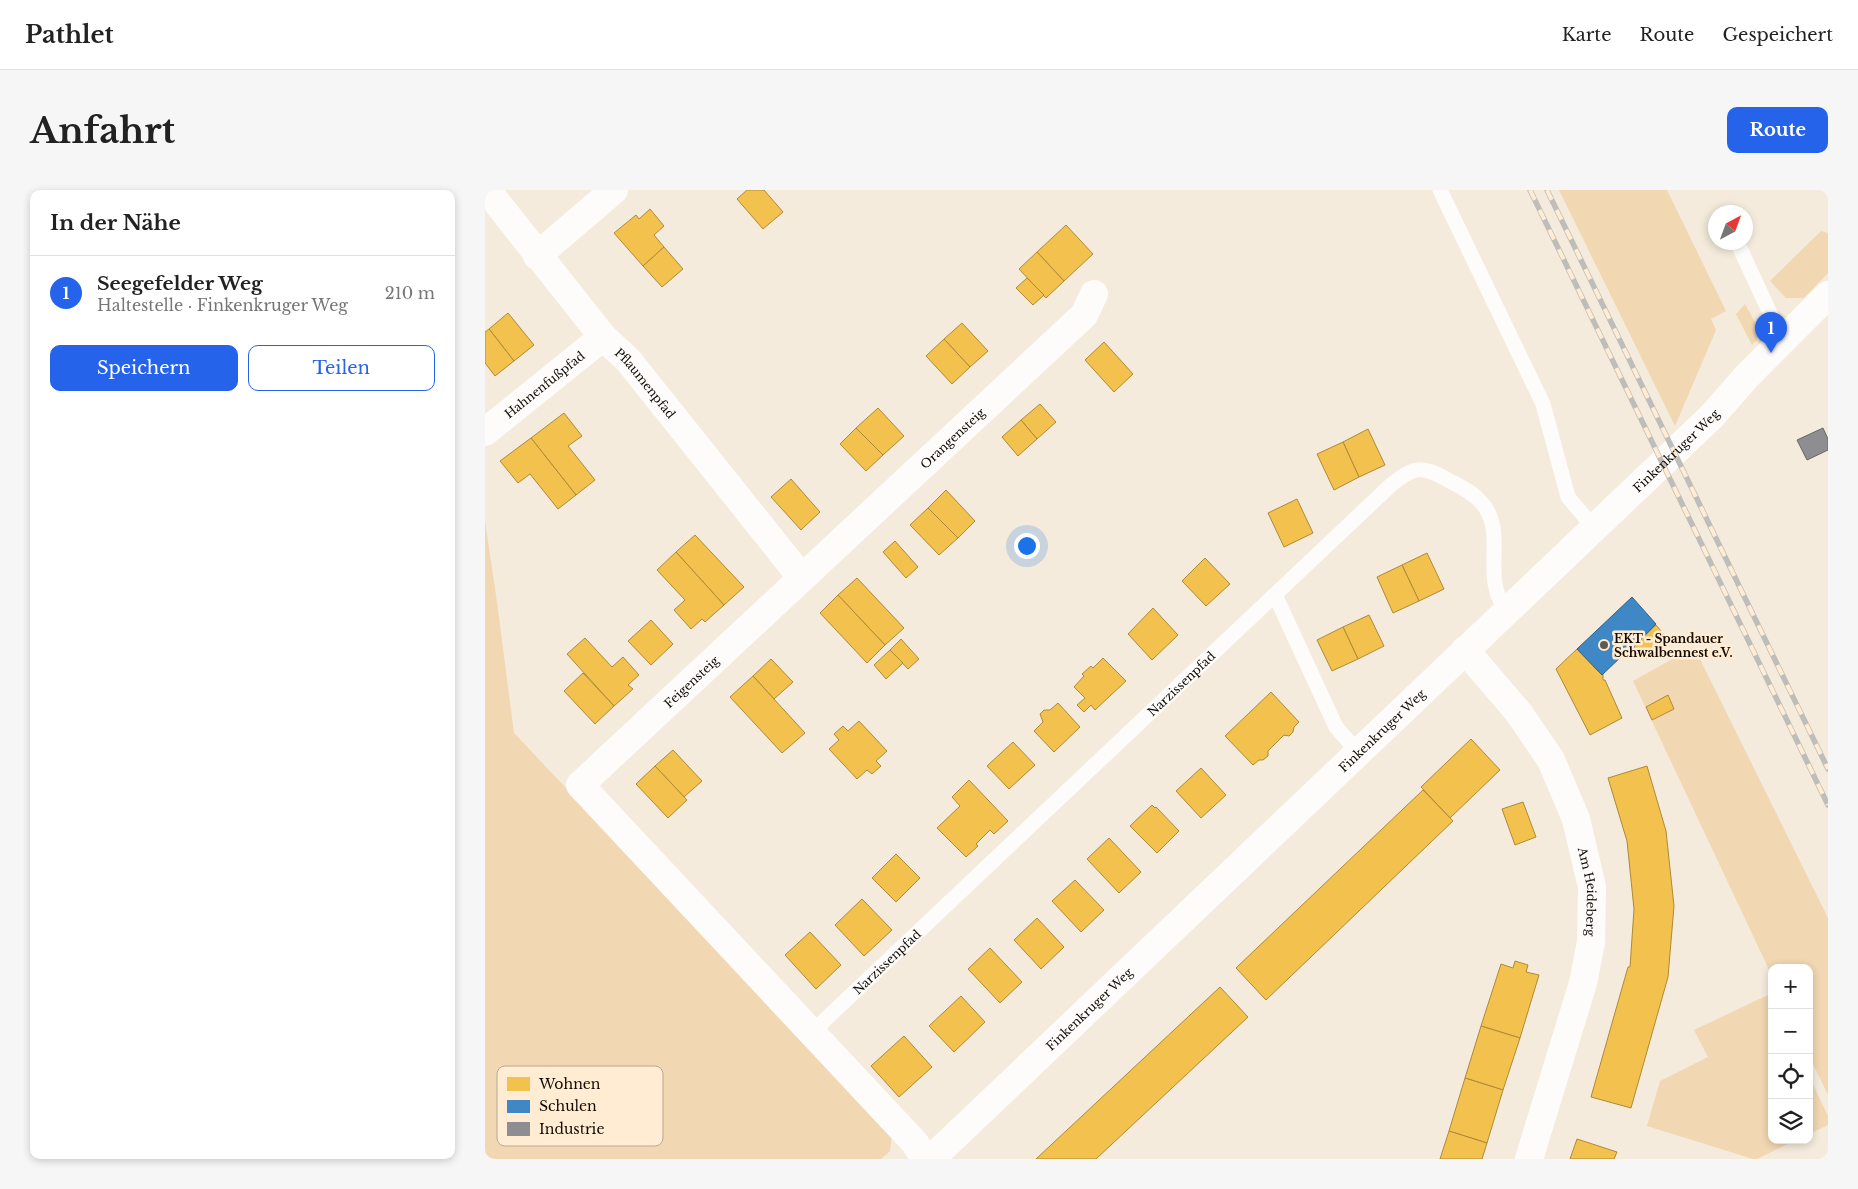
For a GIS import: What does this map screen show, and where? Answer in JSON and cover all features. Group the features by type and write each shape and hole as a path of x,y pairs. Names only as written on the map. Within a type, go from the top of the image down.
{"street":[{"name":"Pflaumenpfad","path":"487,190 537,256 603,337 628,360 802,578"},
{"path":"537,256 613,190"},
{"name":"Orangensteig","path":"802,578 1083,315 1094,294"},
{"name":"Finkenkruger Weg","path":"931,1159 1711,416 1747,376 1828,296"},
{"name":"Hahnenfußpfad","path":"485,432 603,337"},
{"name":"Feigensteig","path":"802,578 580,785 811,1033"},
{"name":"Am Heideberg","path":"1465,650 1519,713 1551,760 1577,819 1592,887 1591,942 1583,983 1529,1159"},
{"path":"811,1033 915,1143 925,1159"}],"lane":[{"path":"1440,190 1543,404 1569,497 1594,528"},
{"path":"1741,250 1783,341"},
{"name":"Narzissenpfad","path":"811,1033 1406,472 1420,468 1433,471 1461,487 1482,503 1493,523 1495,589 1499,601 1507,610"},
{"path":"1275,595 1336,727 1358,752"}],"shaded area":[{"path":"1559,190 1667,190 1726,311 1711,319 1716,330 1675,426"},
{"path":"1821,231 1828,233 1828,273 1804,298 1786,298 1770,281"},
{"path":"1745,304 1757,326 1757,340 1752,345 1736,314"},
{"path":"485,521 514,733 892,1133 890,1151 881,1159 485,1159"},
{"path":"1694,647 1828,918 1828,1095 1813,1064 1813,964 1768,964 1768,968 1633,681"},
{"path":"1768,995 1768,1144 1788,1144 1757,1159 1753,1159 1647,1126 1660,1081 1708,1057 1694,1030"},
{"path":"1813,1084 1828,1116 1828,1125 1813,1132"}],"building: Wohnen":[{"path":"747,190 764,190 783,212 763,229 737,199"},
{"path":"650,209 664,226 654,235 664,247 643,266 614,233 636,215 639,219"},
{"path":"1066,225 1093,254 1064,281 1037,252"},
{"path":"664,247 683,269 662,287 643,266"},
{"path":"1037,252 1064,281 1046,298 1019,269"},
{"path":"1027,278 1044,295 1033,305 1016,288"},
{"path":"508,313 534,345 514,361 489,329"},
{"path":"962,323 988,351 970,367 944,339"},
{"path":"489,329 514,361 495,376 485,363 485,332"},
{"path":"944,339 970,367 952,384 926,356"},
{"path":"1104,342 1133,374 1114,392 1085,360"},
{"path":"1040,404 1056,422 1037,439 1021,420"},
{"path":"878,408 904,436 883,455 856,428"},
{"path":"564,413 582,436 568,446 595,480 576,495 531,438"},
{"path":"1021,420 1037,439 1018,456 1002,437"},
{"path":"856,428 883,455 866,471 840,444"},
{"path":"1368,429 1385,465 1359,477 1343,442"},
{"path":"531,438 576,495 558,509 530,474 518,483 500,461"},
{"path":"1343,442 1359,477 1334,490 1317,454"},
{"path":"791,479 820,512 801,530 771,497"},
{"path":"946,490 975,521 958,538 928,508"},
{"path":"1297,499 1313,533 1284,547 1268,513"},
{"path":"928,508 958,538 939,555 910,525"},
{"path":"695,535 744,587 724,605 676,552"},
{"path":"895,541 918,567 906,578 883,552"},
{"path":"676,552 724,605 705,622 702,619 691,629 674,610 685,600 657,570"},
{"path":"1427,553 1444,589 1419,601 1402,565"},
{"path":"1205,558 1230,584 1206,606 1182,581"},
{"path":"1402,565 1419,601 1393,613 1377,577"},
{"path":"857,578 904,628 885,645 838,595"},
{"path":"838,595 885,645 867,663 820,613"},
{"path":"1153,608 1178,635 1152,660 1128,634"},
{"path":"1369,615 1384,646 1358,659 1343,627"},
{"path":"651,620 673,644 651,665 628,641"},
{"path":"1656,625 1668,639 1646,659 1633,646"},
{"path":"1343,627 1358,659 1332,671 1317,640"},
{"path":"585,638 612,667 623,657 639,675 628,685 633,689 614,706 567,654"},
{"path":"901,639 919,659 908,669 890,650"},
{"path":"1577,649 1603,674 1603,680 1605,680 1622,718 1590,735 1556,669"},
{"path":"890,650 903,663 886,679 874,665"},
{"path":"1103,658 1126,681 1095,710 1091,705 1084,712 1077,705 1085,698 1074,687 1084,676 1082,674 1091,666 1093,668"},
{"path":"771,659 793,682 774,699 753,676"},
{"path":"583,673 614,706 595,724 564,691"},
{"path":"753,676 805,733 782,753 730,697"},
{"path":"1271,692 1299,722 1289,736 1284,735 1268,751 1268,756 1253,765 1225,736"},
{"path":"1668,695 1674,709 1652,720 1646,707"},
{"path":"1058,703 1080,727 1054,752 1034,731 1043,722 1040,714 1044,710 1050,710"},
{"path":"859,721 887,751 876,761 881,766 872,774 867,770 857,779 829,749 839,740 834,734 843,726 848,731"},
{"path":"1471,739 1500,770 1450,818 1421,787"},
{"path":"1013,742 1035,765 1009,789 987,766"},
{"path":"673,750 702,781 684,797 655,766"},
{"path":"655,766 687,800 668,818 636,784"},
{"path":"1647,766 1666,831 1674,906 1668,977 1631,1108 1591,1097 1628,967 1630,967 1634,909 1627,841 1608,778"},
{"path":"1201,768 1226,795 1201,818 1176,791"},
{"path":"969,780 1008,821 994,834 990,830 976,844 978,846 966,857 937,828 960,806 952,797"},
{"path":"1423,790 1453,821 1266,1000 1236,968"},
{"path":"1523,802 1536,837 1515,845 1502,809"},
{"path":"1152,805 1179,831 1157,853 1130,826"},
{"path":"1109,838 1141,872 1119,893 1087,859"},
{"path":"896,854 920,878 896,902 872,878"},
{"path":"1075,880 1104,910 1081,932 1052,901"},
{"path":"862,899 892,930 864,956 835,925"},
{"path":"1037,918 1064,947 1041,969 1014,940"},
{"path":"810,932 841,965 816,989 785,955"},
{"path":"990,948 1022,982 1000,1003 968,969"},
{"path":"1515,961 1528,965 1526,972 1539,975 1520,1038 1481,1026 1501,964 1513,968"},
{"path":"1220,987 1248,1017 1096,1159 1036,1159"},
{"path":"961,996 985,1022 954,1052 929,1026"},
{"path":"1481,1026 1520,1038 1503,1090 1465,1078"},
{"path":"904,1036 932,1067 899,1097 871,1066"},
{"path":"1465,1078 1503,1090 1487,1143 1449,1131"},
{"path":"1449,1131 1487,1143 1482,1159 1440,1159"},
{"path":"1577,1139 1617,1152 1614,1159 1570,1159"}],"building: Schulen":[{"path":"1632,597 1656,624 1626,655 1624,654 1602,675 1577,649"}],"building: Industrie":[{"path":"1823,428 1828,439 1828,450 1807,460 1797,440"}],"railway":[{"path":"1530,190 1828,805"},
{"path":"1547,190 1828,769"}],"place":[{"name":"Seegefelder Weg","path":"1771,353"},
{"name":"EKT - Spandauer Schwalbennest e.V.","path":"1604,645"}]}
